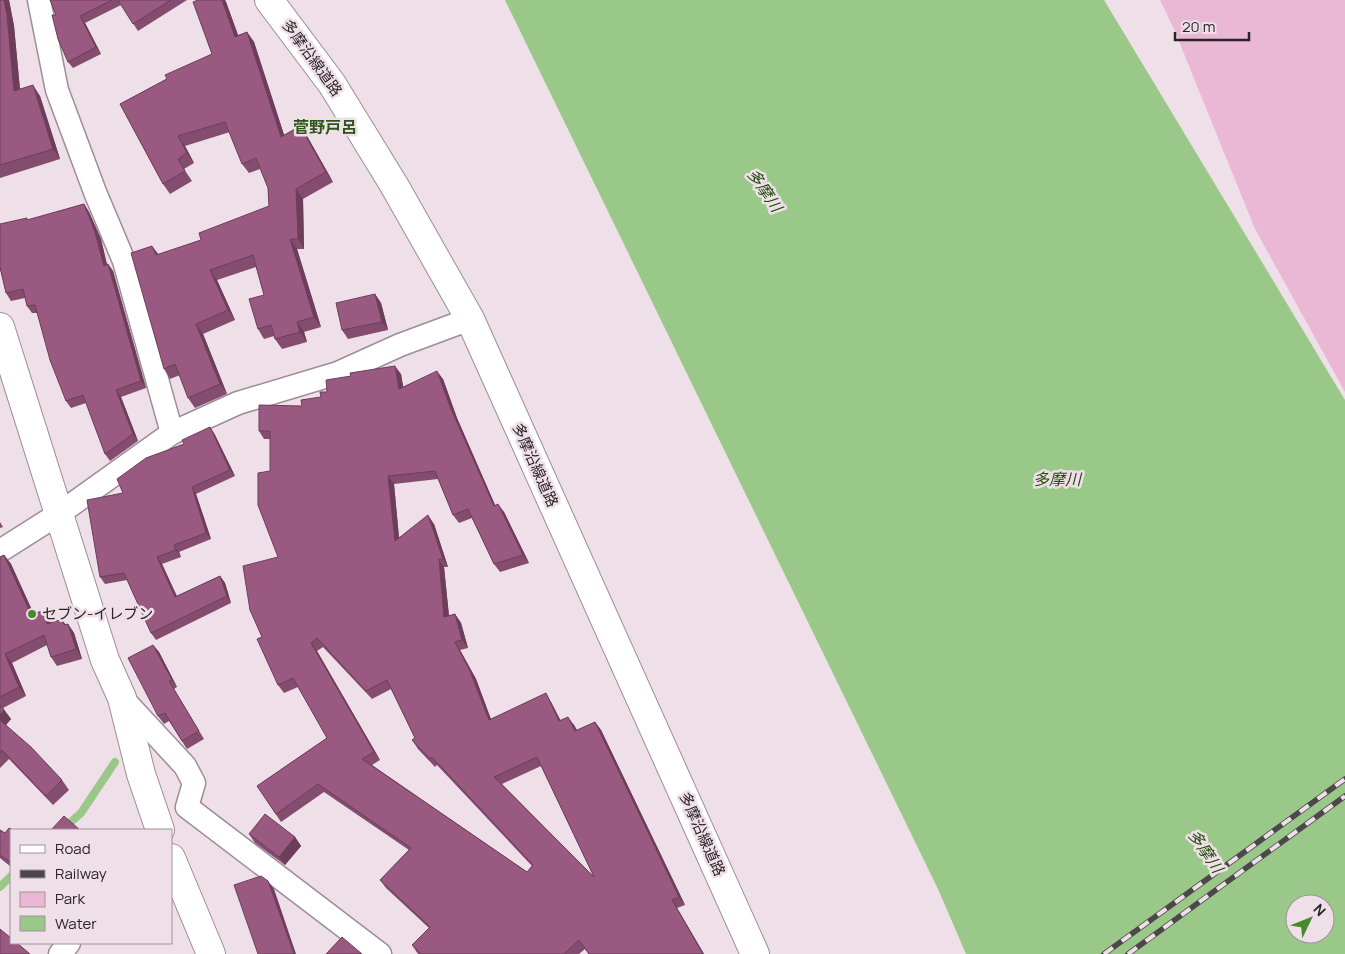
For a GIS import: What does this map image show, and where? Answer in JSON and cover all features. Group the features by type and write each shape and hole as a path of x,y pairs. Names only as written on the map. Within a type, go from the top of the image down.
{"street":[{"path":"39,0 56,90 124,261 172,433"},
{"name":"多摩沿線道路","path":"269,0 332,84 394,185 470,319 755,954"},
{"path":"0,551 60,513 172,433 238,403 338,373 400,345 470,319"},
{"path":"0,327 105,660 122,698 141,774 159,829"},
{"path":"122,698 185,766 194,782 187,807 380,954"},
{"path":"172,860 211,954"},
{"path":"60,954 68,944"}],"green space":[{"path":"1160,0 1345,0 1345,392 1255,229 1174,29"}],"water":[{"name":"多摩川","path":"505,0 1104,0 1345,400 1345,954 966,954 938,889"}],"building":[{"path":"0,0 4,0 7,15 14,91 33,85 53,149 0,165"},
{"path":"50,0 112,0 80,16 96,47 68,62 58,39 52,15 56,15"},
{"path":"118,0 171,0 133,24"},
{"path":"198,0 222,0 235,37 247,32 281,137 300,126 326,172 296,189 298,239 290,239 314,317 297,322 300,332 275,339 271,325 258,329 249,299 264,295 253,255 210,270 228,310 196,324 220,384 188,398 175,364 164,369 131,253 152,246 156,255 201,240 199,233 269,206 268,188 256,158 242,164 225,122 178,136 187,153 178,159 185,171 163,184 120,104 167,79 165,75 212,54 193,2"},
{"path":"84,204 95,232 104,266 108,264 141,381 116,390 133,434 105,454 83,395 66,401 50,360 35,305 27,306 23,289 6,293 0,267 0,224 27,218 27,220"},
{"path":"375,294 382,322 342,330 336,303"},
{"path":"395,366 399,389 437,371 451,409 494,506 498,504 523,555 494,564 468,509 453,515 435,471 388,476 395,541 428,515 443,559 439,559 444,617 455,614 462,640 455,642 470,671 489,720 546,693 559,721 568,717 575,731 595,722 679,897 672,900 703,954 589,954 579,940 564,954 421,954 412,945 430,927 380,880 411,848 318,784 276,814 257,786 327,738 293,678 278,685 257,639 262,637 250,610 243,566 278,557 258,505 258,473 270,471 270,431 259,431 259,405 302,406 301,400 321,397 320,392 327,392 326,380 351,376 350,373","holes":["317,638 366,691 387,680 415,738 412,740 430,759 432,757 533,865 527,872 362,759 374,752 311,643","537,757 594,877 494,777"]},
{"path":"210,427 230,470 192,487 206,533 174,545 176,550 157,557 175,597 220,576 227,596 151,633 124,573 100,577 87,500 123,493 117,479 146,458 184,444 182,440"},
{"path":"4,555 31,614 43,611 47,624 62,619 64,625 68,624 76,649 51,657 44,635 5,654 19,687 0,697 0,557"},
{"path":"153,645 172,680 169,681 199,731 182,741 165,713 158,716 128,658"},
{"path":"0,705 4,710 0,715"},
{"path":"0,720 31,747 62,780 46,796 2,750 0,753"},
{"path":"265,814 295,837 279,857 249,834"},
{"path":"64,816 79,829 52,829"},
{"path":"9,828 11,829 10,862 0,855 0,830 5,833"},
{"path":"261,876 268,881 294,954 258,954 234,885"},
{"path":"0,929 10,937 10,944 18,944 30,954 0,954"},
{"path":"342,937 362,954 326,954"}],"waterway":[{"path":"63,829 81,813 115,762"},
{"path":"0,887 10,877"}],"railway":[{"path":"1104,954 1345,779"},
{"path":"1128,954 1345,796"}],"place":[{"name":"セブン-イレブン","path":"32,614"}],"district":[{"name":"菅野戸呂","path":"325,127"}]}
